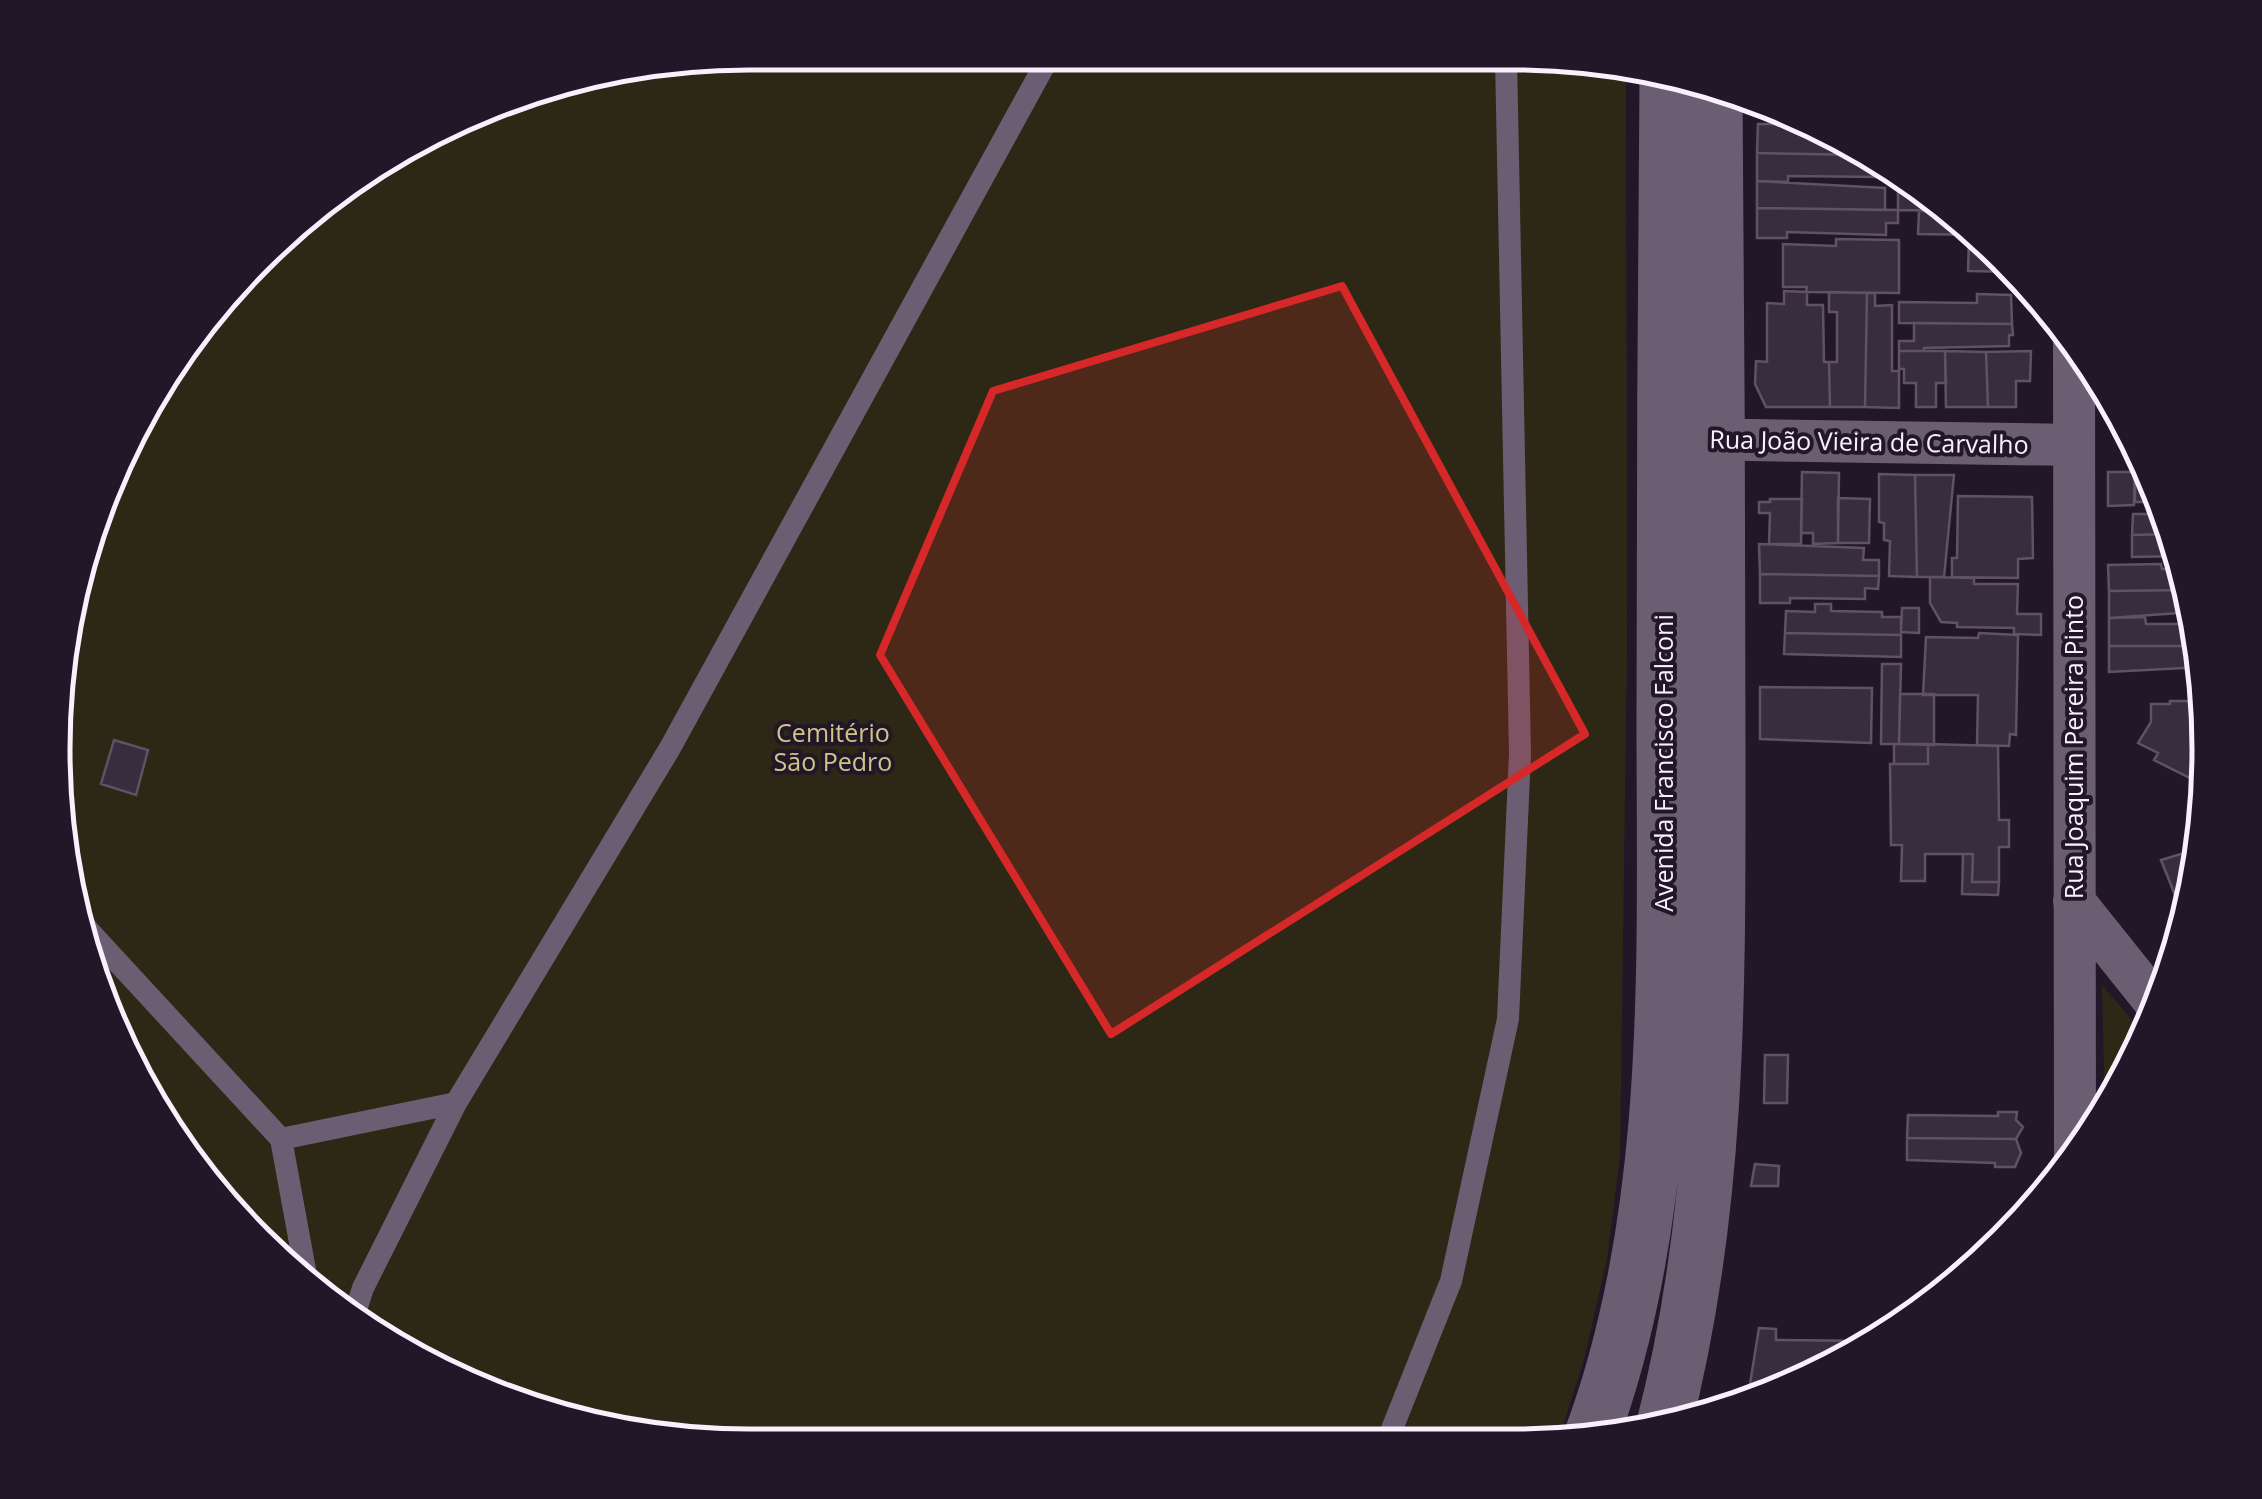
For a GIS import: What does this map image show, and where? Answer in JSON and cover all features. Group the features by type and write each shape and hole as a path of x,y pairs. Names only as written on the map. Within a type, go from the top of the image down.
{"main road":[{"name":"Avenida Francisco Falconi","path":"1596,1424 1632,1292 1650,1168 1664,978 1666,88"},
{"path":"1667,1411 1699,1254 1711,1134 1718,966 1715,101"}],"street":[{"name":"Rua Joaquim Pereira Pinto","path":"2074,368 2075,1130"},
{"name":"Rua João Vieira de Carvalho","path":"1664,440 2074,445"},
{"path":"2074,900 2147,992"}],"lane":[{"path":"358,1304 456,1104 670,748 1042,70"},
{"path":"1392,1429 1451,1280 1508,1019 1520,754 1506,70"},
{"path":"98,941 281,1140 304,1262"},
{"path":"281,1140 456,1104"}],"highlighted area":[{"path":"1342,286 1585,734 1111,1034 880,655 993,391"}],"green space":[{"name":"Cemitério São Pedro","path":"750,70 1512,70 1626,80 1627,649 1620,1158 1607,1259 1585,1356 1563,1427 1557,1428 705,1428 617,1416 531,1393 449,1359 336,1289 239,1198 210,1163 161,1089 106,968 83,882 76,838 71,794 71,705 93,574 140,449 210,336 301,239 336,210 410,161 531,106 617,83 705,71"},
{"path":"2102,985 2134,1023 2104,1083"}],"building":[{"path":"1758,124 1777,124 1840,155 1757,153"},
{"path":"1757,153 1840,155 1877,177 1788,176 1788,182 1757,181"},
{"path":"1757,181 1885,188 1885,210 1757,208"},
{"path":"1899,191 1927,211 1898,210"},
{"path":"1757,208 1898,210 1898,223 1886,223 1886,235 1787,232 1787,238 1757,238"},
{"path":"1919,211 1927,211 1956,235 1918,234"},
{"path":"1836,239 1899,240 1899,293 1806,292 1807,287 1783,287 1783,244 1836,246"},
{"path":"1969,246 1995,272 1968,271"},
{"path":"1784,291 1807,292 1807,305 1823,305 1830,407 1766,407 1755,384 1756,361 1767,362 1767,303 1784,304"},
{"path":"1829,292 1867,293 1865,407 1830,407 1829,362 1837,362 1837,312 1829,312"},
{"path":"1867,293 1875,293 1875,306 1892,305 1892,371 1899,371 1899,408 1865,407"},
{"path":"1977,294 2011,295 2012,324 1899,323 1899,302 1977,303"},
{"path":"1914,323 2012,324 2013,335 2009,335 2009,346 1899,351 1899,341 1914,341"},
{"path":"1899,351 1945,351 1946,383 1936,383 1936,407 1916,407 1916,383 1904,383"},
{"path":"1945,351 1986,352 1988,407 1946,407"},
{"path":"2031,351 2030,381 2016,381 2016,407 1988,407 1986,352"},
{"path":"1802,472 1839,473 1838,543 1813,544 1813,533 1801,533"},
{"path":"2108,472 2132,472 2134,505 2108,506"},
{"path":"1879,474 1915,475 1917,577 1889,576 1890,541 1884,540 1884,523 1879,522"},
{"path":"1915,475 1954,475 1944,577 1917,577"},
{"path":"2135,478 2145,502 2135,502"},
{"path":"1958,496 2032,497 2033,558 2018,559 2018,578 1952,577 1952,558 1957,558"},
{"path":"1838,498 1870,499 1869,543 1838,543"},
{"path":"1802,499 1801,544 1769,544 1770,513 1759,513 1759,502"},
{"path":"2133,514 2150,514 2157,534 2132,535"},
{"path":"2157,534 2164,556 2132,557 2132,535"},
{"path":"1759,544 1864,548 1863,560 1879,560 1879,576 1760,574"},
{"path":"2161,564 2162,569 2167,569 2173,590 2109,591 2108,565"},
{"path":"1760,574 1879,576 1878,589 1865,588 1865,599 1790,598 1790,603 1760,603"},
{"path":"1930,577 1974,578 1974,584 2018,584 2017,614 2041,614 2041,635 2014,634 2014,628 1957,627 1957,623 1941,622 1930,603"},
{"path":"2173,590 2178,613 2109,618 2109,591"},
{"path":"1815,604 1831,604 1831,611 1882,612 1882,617 1901,617 1901,635 1785,633 1786,611 1815,612"},
{"path":"1902,608 1919,608 1919,633 1901,632"},
{"path":"2145,617 2146,624 2180,624 2184,646 2109,646 2109,618"},
{"path":"1785,633 1901,635 1901,657 1784,654"},
{"path":"1979,633 2018,635 2016,735 2010,734 2009,746 1977,745 1978,695 1923,695 1926,637 1978,638"},
{"path":"2109,646 2184,646 2187,668 2109,672"},
{"path":"1882,664 1901,664 1899,744 1881,744"},
{"path":"1760,687 1872,688 1871,743 1760,739"},
{"path":"1900,694 1934,694 1934,745 1899,744"},
{"path":"2191,701 2191,779 2154,760 2158,753 2138,743 2151,722 2151,704"},
{"path":"114,740 148,750 136,795 101,784"},
{"path":"1894,744 1928,744 1928,764 1894,764"},
{"path":"1928,744 1998,746 1999,820 2009,820 2009,847 1999,847 1999,882 1972,882 1973,854 1925,854 1925,881 1901,881 1902,845 1891,845 1890,764 1928,764"},
{"path":"2184,853 2176,897 2161,860"},
{"path":"1963,854 1973,854 1972,882 1999,882 1998,895 1962,894"},
{"path":"1765,1055 1788,1055 1787,1103 1764,1103"},
{"path":"1998,1112 2017,1112 2016,1120 2023,1127 2016,1139 1907,1138 1908,1115 1998,1116"},
{"path":"1907,1138 2016,1139 2021,1153 2015,1167 1907,1160"},
{"path":"1755,1164 1779,1166 1778,1186 1751,1186"},
{"path":"1759,1328 1776,1329 1776,1340 1847,1341 1773,1377 1750,1384"}]}
